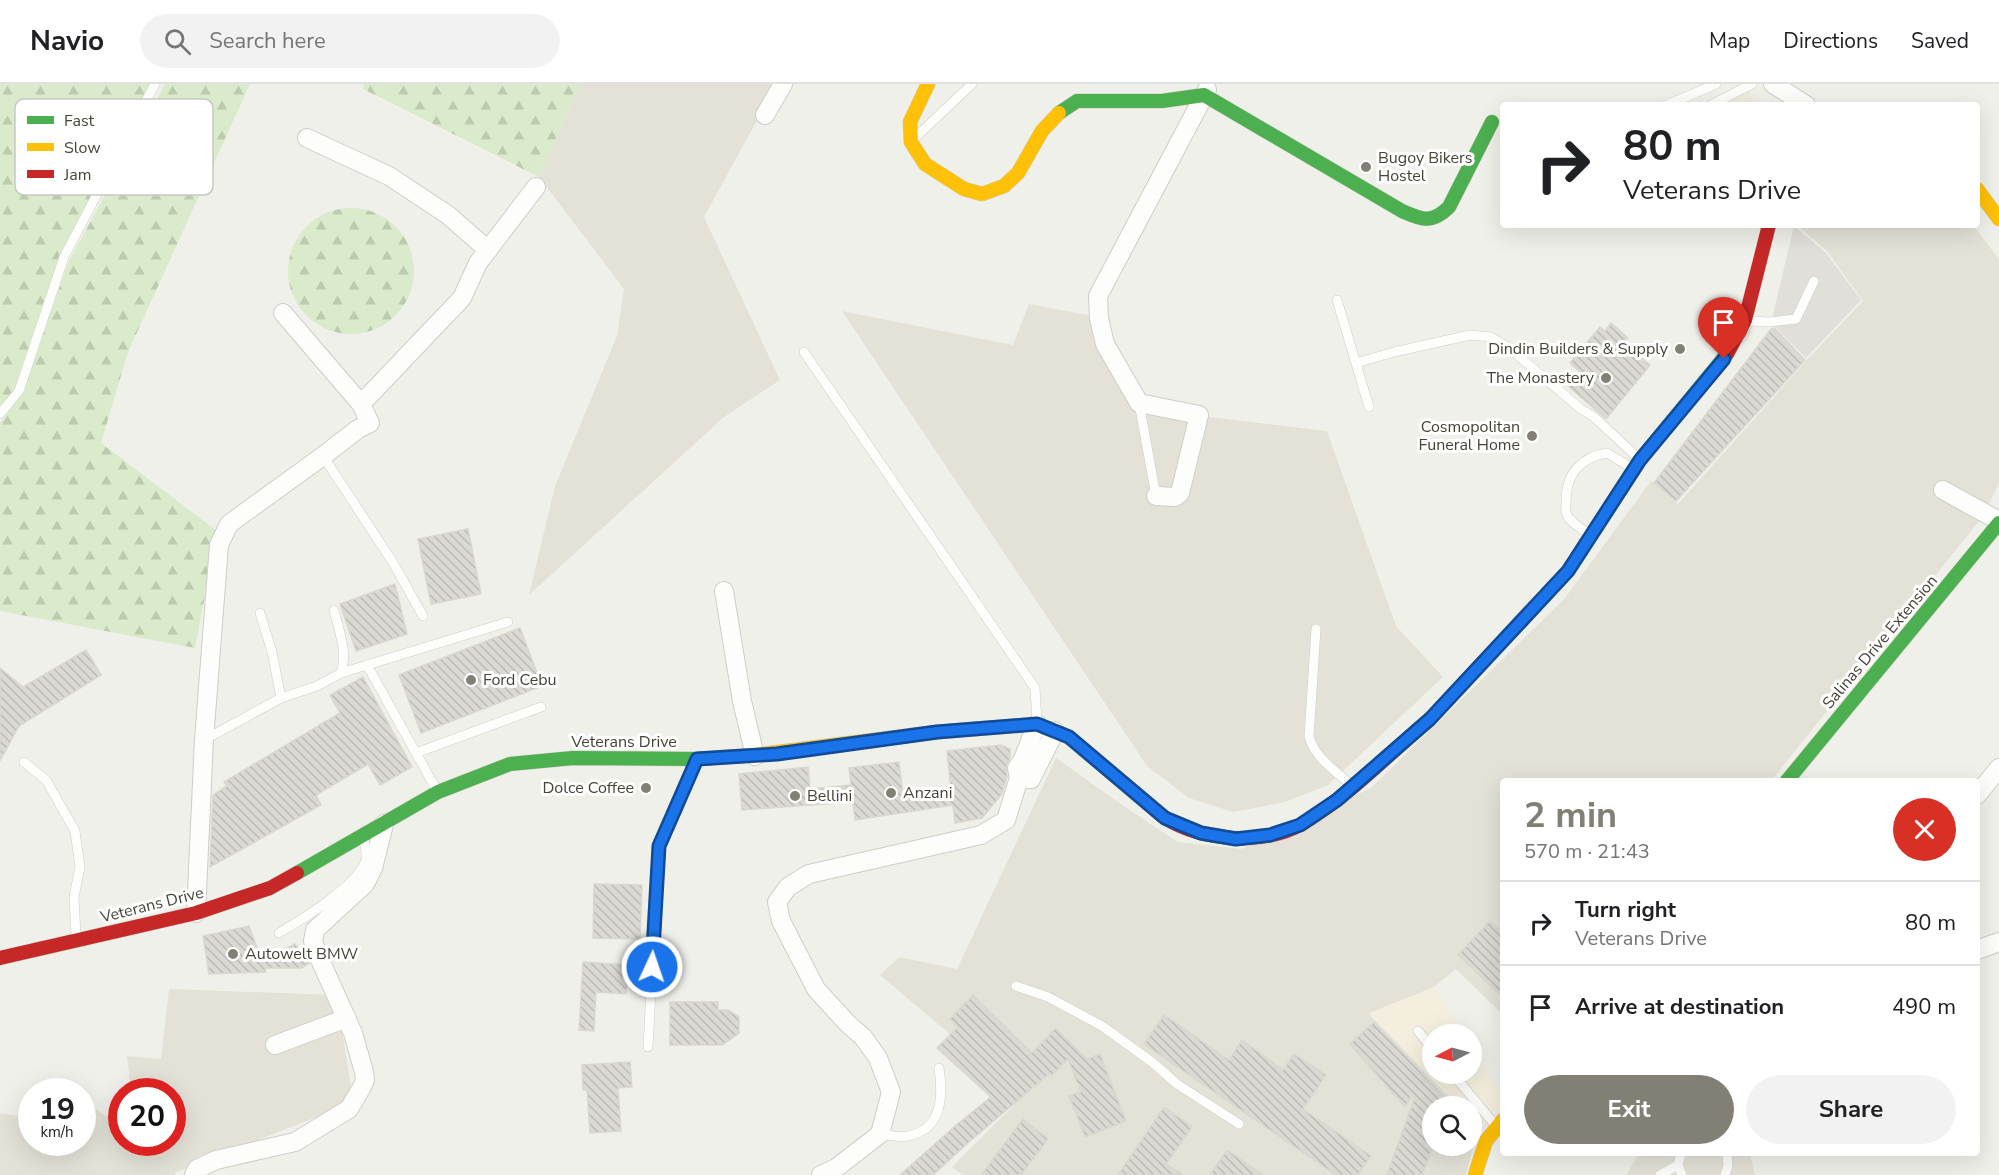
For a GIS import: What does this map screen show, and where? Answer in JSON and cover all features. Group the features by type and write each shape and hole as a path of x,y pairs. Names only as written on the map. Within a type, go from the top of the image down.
{"main road":[{"path":"928,84 910,122 911,142 925,164 964,189 982,194 1004,186 1018,173 1042,132 1058,113 1077,101 1162,101 1207,90 1421,220 1437,218 1449,207 1492,122"},
{"path":"1980,193 1999,219"},
{"name":"Veterans Drive","path":"0,958 196,913 270,888 438,792 510,764 573,758 697,759 755,756 937,732 1037,724 1069,737 1165,818 1201,833 1236,839 1270,835 1300,825 1337,800 1430,719 1568,571 1637,465 1724,359 1745,320 1768,228"},
{"name":"Salinas Drive Extension","path":"1789,778 1999,522"},
{"path":"1475,1175 1486,1141 1500,1123"}],"street":[{"path":"765,115 783,84"},
{"path":"1773,84 1801,102"},
{"path":"1156,496 1175,497 1180,493 1199,415 1138,403 1105,344 1099,318 1098,296 1207,90"},
{"path":"307,138 389,176 448,215 488,250"},
{"path":"361,404 462,298 478,263 536,188"},
{"path":"196,913 204,740 219,545 229,524 358,429 370,423 361,404 283,314"},
{"path":"1943,490 1999,522"},
{"path":"724,591 742,701 755,756"},
{"path":"821,1175 836,1168 880,1134 891,1092 878,1058 863,1037 816,989 781,921 777,902 788,887 809,874 981,835 1006,820 1019,778 1017,768 1037,724"},
{"path":"1019,778 1030,779 1055,731"},
{"path":"1980,791 1999,768"},
{"path":"194,1175 197,1169 216,1160 295,1142 349,1109 365,1080 347,1018 317,953 313,935 315,930 365,884 373,868 384,824"},
{"path":"1980,949 1999,942"},
{"path":"274,1045 347,1018"}],"lane":[{"path":"148,99 156,84"},
{"path":"911,142 972,84"},
{"path":"1674,102 1716,84"},
{"path":"1717,102 1752,84"},
{"path":"0,414 19,391 64,257 97,195"},
{"path":"1745,320 1769,322 1796,319 1814,281"},
{"path":"1337,300 1369,407"},
{"path":"1356,363 1470,335 1491,337 1509,348 1581,409 1594,417 1637,465"},
{"path":"804,352 1035,688 1037,724"},
{"path":"1138,403 1156,496"},
{"path":"1591,535 1574,524 1566,513 1566,488 1576,469 1592,455 1607,453 1637,465"},
{"path":"323,456 393,561 423,616"},
{"path":"333,610 344,647 345,661 341,673"},
{"path":"260,613 272,652 281,698"},
{"path":"204,740 281,698 317,686 341,673 508,622"},
{"path":"1316,629 1311,744 1321,758 1353,786"},
{"path":"367,665 438,792"},
{"path":"416,753 541,707"},
{"path":"648,1047 659,846 697,759"},
{"path":"24,762 46,780 75,831 80,854 74,897 77,940"},
{"path":"279,933 320,908 353,879 366,860 363,835"},
{"path":"1016,987 1048,997 1102,1026 1152,1062 1177,1084 1239,1124"},
{"path":"1419,1031 1422,1035"},
{"path":"880,1134 908,1137 927,1127 940,1109 942,1090 939,1068"},
{"path":"1463,1084 1500,1123"},
{"path":"1680,1156 1678,1165 1682,1175"},
{"path":"1725,1175 1728,1166 1727,1156"},
{"path":"1660,1175 1678,1165"}],"shaded area":[{"path":"580,84 777,84 704,217 780,380 724,417 529,595 555,486 617,336 624,289 539,177"},
{"path":"1748,89 1754,102 1722,102 1721,98"},
{"path":"1794,228 1796,228 1826,253 1861,300 1806,358 1771,323"},
{"path":"1800,228 1975,228 1999,259 1999,483 1983,516 1773,778 1500,778 1500,1012 1456,969 1434,987 1369,1014 1422,1069 1422,1084 1437,1084 1448,1096 1422,1096 1422,1156 1471,1156 1466,1175 963,1175 952,1167 1023,1096 880,975 899,957 957,969 1056,758 1178,842 1241,849 1371,788 1565,598 1651,481 1678,504 1863,301 1827,251"},
{"path":"1029,304 1093,316 1134,408 1327,431 1396,626 1443,677 1328,785 1285,802 1233,812 1189,798 1147,766 842,311 1013,345"},
{"path":"1434,987 1457,1024 1422,1024 1422,1068 1369,1013"},
{"path":"169,989 333,995 342,1030 351,1087 345,1106 176,1172 175,1175 0,1175 0,1113 18,1116 18,1156 96,1156 96,1110 108,1117 108,1156 186,1156 186,1078 129,1078 127,1056 161,1059"},
{"path":"1482,1063 1500,1093 1500,1105 1482,1123 1482,1096 1448,1096 1437,1084 1482,1084"},
{"path":"1638,1156 1750,1156 1755,1175 1626,1175"}],"green space":[{"path":"0,84 154,84 146,99 15,99 15,195 93,195 58,260 15,389 0,406"},
{"path":"165,84 250,84 213,165 213,99 157,99"},
{"path":"364,84 580,84 539,177 363,89"},
{"path":"105,195 199,195 128,352 101,443 217,531 195,648 0,611 0,423 22,395 68,263"},
{"path":"351,208 375,213 395,227 409,247 414,271 409,295 395,315 375,329 351,334 327,329 307,315 293,295 288,271 293,247 307,227 327,213"}],"building":[{"name":"The Monastery","path":"1611,323 1628,338 1623,343 1650,365 1606,419 1568,386 1579,371 1570,363 1600,327 1605,331"},
{"path":"1774,328 1805,360 1676,501 1654,483"},
{"path":"468,529 481,594 431,604 418,539"},
{"path":"395,584 407,634 356,651 340,604"},
{"name":"Ford Cebu","path":"520,628 542,686 421,733 399,675"},
{"path":"86,650 101,675 19,726 0,761 0,668 23,687"},
{"path":"363,677 412,767 380,785 368,764 316,795 321,805 210,867 213,795 227,786 224,782 340,713 330,695"},
{"path":"1001,745 1010,749 1010,758 1006,766 1007,777 1002,794 982,818 955,823 953,805 855,820 853,802 742,810 739,774 808,767 810,789 851,785 849,768 899,762 903,796 951,790 947,751"},
{"path":"594,884 642,885 640,939 593,938"},
{"path":"1490,921 1500,930 1500,994 1458,955"},
{"name":"Autowelt BMW","path":"249,926 262,961 295,944 309,963 302,968 265,968 266,972 209,974 203,936"},
{"path":"583,962 628,965 626,994 596,992 594,1031 579,1030"},
{"path":"973,995 1032,1053 1056,1028 1087,1059 1100,1054 1126,1121 1085,1137 1069,1096 1081,1092 1068,1059 933,1175 900,1175 991,1097 937,1048 958,1027 950,1019"},
{"path":"670,1002 718,1002 718,1010 728,1010 739,1017 739,1033 722,1045 670,1045"},
{"path":"1164,1015 1229,1060 1242,1040 1283,1070 1294,1054 1326,1075 1303,1109 1371,1156 1358,1175 1336,1175 1144,1044"},
{"path":"1374,1022 1422,1073 1422,1084 1432,1084 1444,1096 1422,1096 1422,1156 1429,1156 1422,1175 1387,1175 1415,1097 1412,1096 1405,1107 1350,1044"},
{"path":"630,1062 632,1087 618,1088 621,1131 590,1133 587,1090 583,1090 582,1065"},
{"path":"1164,1107 1192,1127 1166,1164 1183,1175 1118,1175"},
{"path":"1023,1119 1048,1139 1021,1175 981,1175"},
{"path":"1227,1150 1263,1175 1210,1175"}],"traffic: fast":[{"path":"1059,113 1077,101 1162,101 1204,95 1402,211 1427,219 1437,216 1449,207 1492,122"},
{"path":"1416,731 1430,719 1568,571 1640,460 1727,354"},
{"path":"1789,778 1999,523"},
{"path":"297,873 438,792 510,764 573,758 697,759 755,755"}],"traffic: slow":[{"path":"928,84 910,122 911,142 925,164 964,189 982,194 1004,186 1018,173 1042,131 1059,113"},
{"path":"1980,193 1999,219"},
{"path":"755,755 937,732 1037,724 1069,737 1147,803"},
{"path":"1475,1175 1486,1141 1500,1124"}],"traffic: jam":[{"path":"1727,354 1745,320 1768,228"},
{"path":"1147,803 1165,818 1197,832 1233,838 1269,836 1302,824 1317,814 1361,780 1416,731"},
{"path":"0,958 196,913 270,888 297,873"}],"place":[{"name":"Bugoy Bikers Hostel","path":"1366,167"},
{"name":"Dindin Builders & Supply","path":"1680,349"},
{"name":"The Monastery","path":"1606,378"},
{"name":"Cosmopolitan Funeral Home","path":"1532,436"},
{"name":"Ford Cebu","path":"471,680"},
{"name":"Dolce Coffee","path":"646,788"},
{"name":"Anzani","path":"891,793"},
{"name":"Bellini","path":"795,796"},
{"name":"Autowelt BMW","path":"233,954"}],"route":[{"path":"652,967 659,846 697,759 777,754 937,732 1037,724 1069,737 1165,818 1201,833 1236,839 1270,835 1300,825 1337,800 1430,719 1568,571 1640,460 1724,359"}]}
